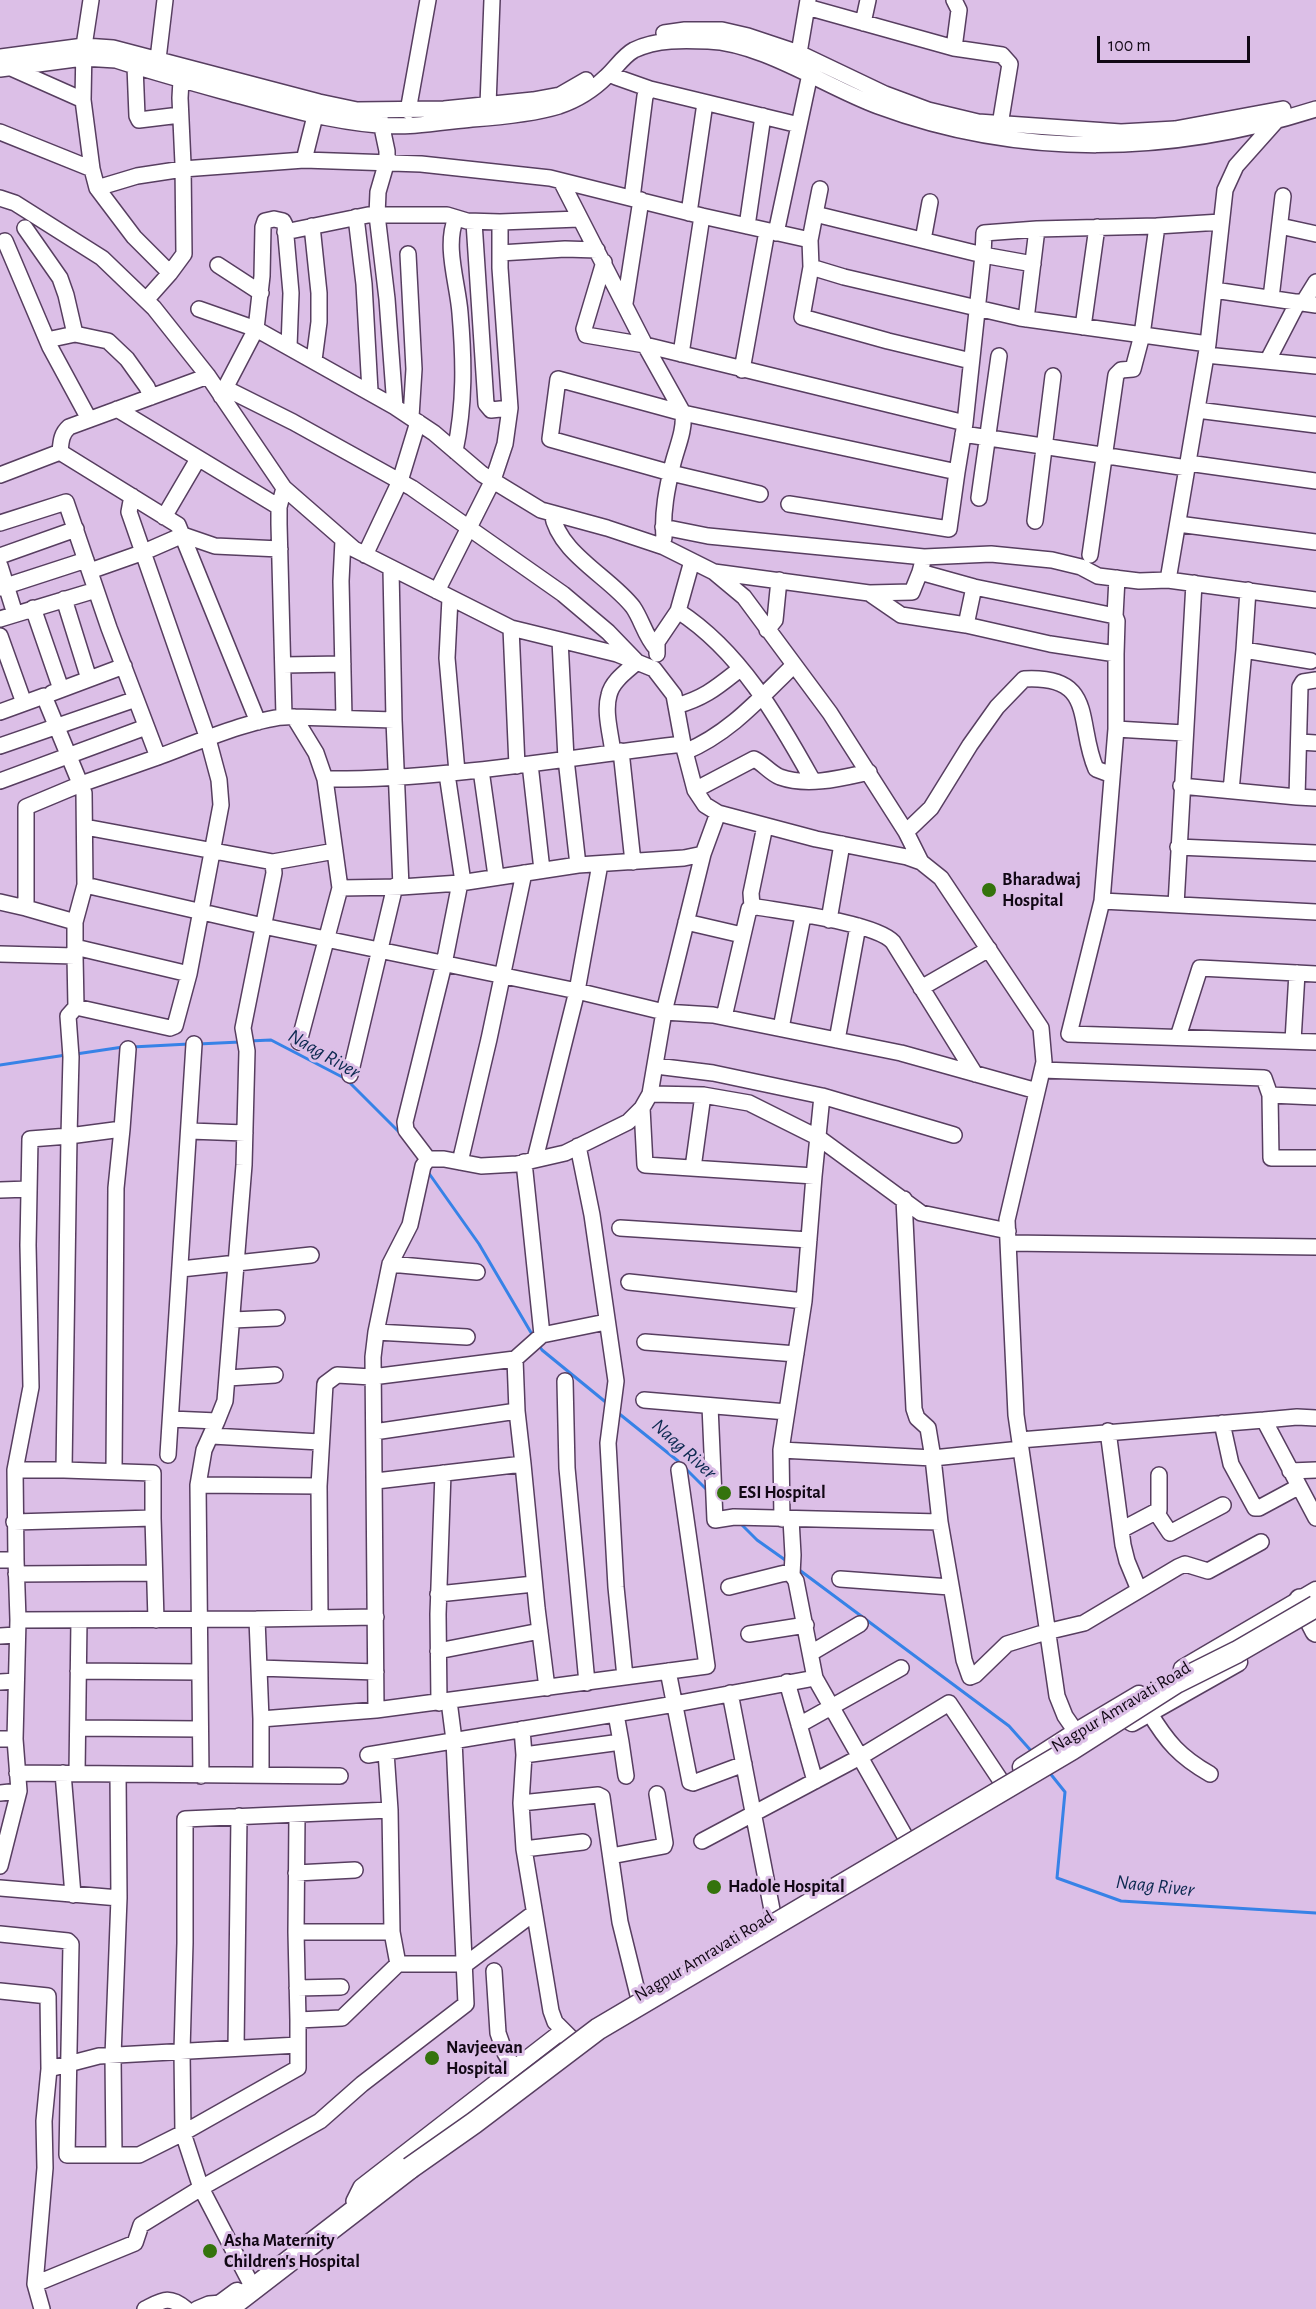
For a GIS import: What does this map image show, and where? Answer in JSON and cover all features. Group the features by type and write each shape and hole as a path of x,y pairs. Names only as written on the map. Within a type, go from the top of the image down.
{"highway":[{"path":"221,2307 474,2123 598,2029 1072,1749 1178,1683 1312,1611"}],"main road":[{"name":"Nagpur Amravati Road","path":"1081,1739 1149,1712 1312,1611"},
{"name":"Nagpur Amravati Road","path":"239,2309 467,2136 601,2039 700,1974 1081,1739 1312,1611"},
{"name":"Nagpur Amravati Road","path":"221,2307 293,2246 570,2039 638,1995 1000,1781 1042,1764"}],"street":[{"path":"91,0 83,52 83,100 92,169 97,188 134,237 170,273"},
{"path":"158,59 165,0"},
{"path":"408,111 428,0"},
{"path":"488,105 492,0"},
{"path":"863,23 868,0"},
{"path":"954,0 959,10 954,48"},
{"path":"799,53 807,3 863,23 954,48 1002,55 1010,64 999,130"},
{"path":"6,68 113,48 357,110 380,119 408,111 488,105 560,95 579,86 622,48 638,39 685,30 722,30 799,53 875,89 928,110 978,122 999,130 1105,146 1197,138 1277,116 1316,109"},
{"path":"0,57 83,52 340,121 485,118 555,107 571,102 591,89 634,51 665,42 726,42 743,46 873,104 919,121 975,135 999,130"},
{"path":"135,66 139,120 180,115"},
{"path":"6,68 83,100"},
{"path":"742,370 771,232 810,74"},
{"path":"616,77 650,89 799,125"},
{"path":"146,300 184,254 181,80"},
{"path":"625,304 645,96 650,89"},
{"path":"1168,580 1207,350 1225,190 1236,166 1277,116 1316,100"},
{"path":"681,354 705,103"},
{"path":"304,160 315,116"},
{"path":"747,226 763,117"},
{"path":"380,119 387,161 378,192 377,215 387,299 395,406"},
{"path":"0,132 92,169"},
{"path":"97,188 137,176 183,169 304,160 387,161 561,181 810,240"},
{"path":"561,181 645,345 683,413 684,422 662,516 664,547"},
{"path":"820,189 810,240 811,267 802,317 971,361"},
{"path":"1271,298 1283,196"},
{"path":"0,198 15,203 102,258 146,300 223,392 284,488 354,549 511,628 617,654 654,669 674,695 695,790 705,805 717,813 765,826 907,857 921,862 941,878 1041,1028 1044,1062 1007,1220 1016,1415 1057,1696 1065,1716 1081,1739"},
{"path":"923,240 930,202"},
{"path":"815,214 982,255 1033,264"},
{"path":"285,232 356,217 377,215 447,215 474,222 579,219"},
{"path":"356,217 364,284 370,391"},
{"path":"455,451 464,384 460,312 452,241 456,218"},
{"path":"40,219 3,242 47,340 89,419"},
{"path":"223,392 256,329 261,293 265,221 274,219 283,221 285,232 291,294 289,346"},
{"path":"474,222 486,404 491,410 510,408"},
{"path":"426,1162 406,1130 405,1122 444,964 461,883 452,773 443,594 467,527 493,480 505,444 510,408 500,222"},
{"path":"789,504 949,529 964,428 984,233 1221,222"},
{"path":"312,226 319,292 319,322 314,360"},
{"path":"1090,555 1116,375 1121,370 1133,369 1142,335 1156,226"},
{"path":"1280,226 1316,234"},
{"path":"1083,327 1097,227"},
{"path":"25,228 60,278 75,334"},
{"path":"1026,319 1037,229"},
{"path":"500,253 566,249 600,256"},
{"path":"365,555 400,481 415,420 408,254"},
{"path":"600,256 584,332 589,336 645,345 681,354 964,428 987,437 1104,455 1316,482"},
{"path":"218,265 261,293"},
{"path":"811,267 844,277 1026,319 1142,335 1207,350 1316,366"},
{"path":"1268,360 1306,303 1316,282"},
{"path":"1214,290 1306,303"},
{"path":"198,309 256,329 370,391 415,420 482,474 541,510 664,547 714,572 744,597 830,713 906,832 921,862"},
{"path":"47,340 75,334 108,341 127,359 147,387 151,398"},
{"path":"979,498 999,356"},
{"path":"1035,521 1053,375"},
{"path":"60,452 64,432 89,419 208,376"},
{"path":"760,494 671,473 550,439 558,379 683,413 957,472"},
{"path":"223,392 293,422 400,481 563,594 608,632 637,662"},
{"path":"117,409 279,507"},
{"path":"1197,410 1316,425"},
{"path":"0,475 60,452"},
{"path":"60,452 178,525 258,722"},
{"path":"164,517 198,459"},
{"path":"284,488 279,507 283,665 289,716 316,753 325,779 340,888 299,1042"},
{"path":"76,1007 173,1027 177,1021 189,974 221,805 221,793 208,739 129,512 132,496"},
{"path":"0,523 66,502 123,666 158,757"},
{"path":"552,513 554,523 562,538 627,600 656,648 659,675"},
{"path":"1178,524 1316,542"},
{"path":"663,527 708,536 922,565 974,587 1114,616"},
{"path":"0,556 76,530"},
{"path":"3,587 144,552 183,535 215,546 280,549"},
{"path":"343,540 340,581 344,718"},
{"path":"922,565 991,554 1052,560 1081,567 1098,576 1139,581 1168,580 1316,600"},
{"path":"656,648 678,611 692,561"},
{"path":"714,572 869,593 912,592 922,565"},
{"path":"0,566 3,587 15,614"},
{"path":"351,1075 398,886 392,569"},
{"path":"1069,1034 1102,901 1116,729 1117,621 1114,616 1117,578"},
{"path":"767,630 776,620 779,580"},
{"path":"1176,905 1194,583"},
{"path":"966,625 974,587"},
{"path":"0,619 96,590"},
{"path":"1231,791 1248,590"},
{"path":"869,593 901,615 966,625 1050,644 1116,654"},
{"path":"64,600 89,679"},
{"path":"33,608 61,689"},
{"path":"678,611 694,622 740,669 762,696 813,781"},
{"path":"511,628 523,765 542,870"},
{"path":"0,636 24,703"},
{"path":"561,640 566,759 578,865"},
{"path":"1244,651 1311,661"},
{"path":"633,862 617,752 608,708 609,694 619,678 637,662"},
{"path":"283,665 343,664"},
{"path":"325,779 396,778 481,770 617,752 684,748 722,733 794,665"},
{"path":"0,712 123,666"},
{"path":"676,706 707,695 740,669"},
{"path":"906,832 931,808 970,745 997,707 1024,679 1057,683 1071,688 1081,707 1096,769 1112,775"},
{"path":"1297,797 1300,687 1303,682 1316,680"},
{"path":"44,696 84,793 85,827 85,885 75,922 76,1007 68,1016 70,1050 64,1470"},
{"path":"0,746 136,699"},
{"path":"26,908 26,807 81,784 258,722 289,716 394,720"},
{"path":"0,781 146,727"},
{"path":"1116,729 1184,733"},
{"path":"1300,742 1316,743"},
{"path":"695,790 754,759 779,777 813,781 869,772"},
{"path":"481,770 496,876"},
{"path":"1181,786 1316,798"},
{"path":"426,1162 444,1159 481,1166 530,1161 565,1153 628,1122 642,1108 650,1094 664,1012 703,854 717,813"},
{"path":"724,1017 747,912 752,907 751,893 765,826"},
{"path":"85,827 273,862 335,850"},
{"path":"829,920 842,844"},
{"path":"1178,847 1316,853"},
{"path":"340,888 461,883 578,865 684,858 703,854"},
{"path":"201,1776 198,1485 204,1450 225,1401 228,1378 238,1264 245,1133 247,1051 243,1033 274,873 273,862"},
{"path":"540,1337 530,1161 577,991 600,864"},
{"path":"460,1162 524,873"},
{"path":"85,885 263,926 577,991 664,1012 724,1017 901,1053 1037,1091"},
{"path":"1102,901 1316,912"},
{"path":"1,906 26,908 75,922"},
{"path":"752,907 858,926 887,936 975,1074"},
{"path":"781,1028 803,916"},
{"path":"686,922 742,935"},
{"path":"837,1040 858,926"},
{"path":"921,988 989,949"},
{"path":"0,954 75,952 189,974"},
{"path":"1179,1037 1200,968 1316,974"},
{"path":"1293,1041 1297,973"},
{"path":"1042,1039 1069,1034 1316,1042"},
{"path":"168,1455 194,1044"},
{"path":"114,1471 116,1188 128,1049"},
{"path":"656,1066 713,1073 822,1096 954,1135"},
{"path":"1042,1071 1264,1078 1270,1095 1271,1158 1316,1158"},
{"path":"650,1094 703,1095 749,1103 819,1138 921,1213 1008,1237 1316,1247"},
{"path":"693,1168 703,1095"},
{"path":"1270,1095 1316,1097"},
{"path":"822,1096 804,1300 781,1450 786,1519 815,1678 906,1838"},
{"path":"642,1108 645,1165 814,1176"},
{"path":"0,1866 19,1791 8,1739 16,1681 17,1628 10,1565 15,1470 31,1387 30,1139 122,1129"},
{"path":"190,1131 245,1133"},
{"path":"578,1146 592,1215 616,1381 608,1443 616,1587 625,1677"},
{"path":"376,1710 376,1481 372,1377 376,1332 390,1264 410,1225 415,1192 426,1162"},
{"path":"0,1190 29,1189"},
{"path":"904,1199 914,1409 917,1418 928,1428 950,1587 964,1660 970,1677 975,1675 1007,1644 1084,1623 1178,1567 1185,1564 1208,1571 1262,1542"},
{"path":"620,1228 809,1240"},
{"path":"181,1269 311,1255"},
{"path":"390,1264 477,1272"},
{"path":"629,1282 804,1300"},
{"path":"233,1320 277,1318"},
{"path":"320,1616 319,1486 324,1384 337,1375 372,1377 518,1356 540,1337 606,1322"},
{"path":"376,1332 467,1337"},
{"path":"645,1342 796,1354"},
{"path":"518,1356 517,1411 534,1584 548,1688"},
{"path":"228,1378 275,1375"},
{"path":"565,1381 567,1468 587,1683"},
{"path":"644,1400 787,1412"},
{"path":"710,1406 715,1520"},
{"path":"374,1432 517,1411"},
{"path":"781,1450 933,1458 1108,1431 1297,1417 1316,1418"},
{"path":"171,1419 214,1428 320,1442"},
{"path":"1264,1420 1316,1518"},
{"path":"1222,1423 1231,1464 1255,1508 1260,1508 1298,1487"},
{"path":"1108,1431 1120,1530 1127,1561 1140,1590"},
{"path":"376,1481 523,1464"},
{"path":"15,1470 114,1471 154,1474 156,1620"},
{"path":"261,1719 444,1702 706,1666 679,1470"},
{"path":"1290,1471 1316,1470"},
{"path":"35,2284 135,2243 141,2225 201,2188 320,2121 362,2084 466,2004 466,1964 454,1740 444,1702 438,1651 443,1473"},
{"path":"1120,1530 1156,1512 1159,1507 1159,1474"},
{"path":"198,1485 319,1486"},
{"path":"1156,1512 1170,1533 1223,1505"},
{"path":"687,1525 734,1517 940,1522"},
{"path":"14,1522 153,1518"},
{"path":"10,1565 154,1573"},
{"path":"729,1587 781,1574 793,1566"},
{"path":"840,1579 950,1587"},
{"path":"438,1594 534,1584"},
{"path":"0,1636 17,1628 79,1620 376,1617"},
{"path":"257,1619 261,1775"},
{"path":"73,1895 70,1773 78,1728 79,1620"},
{"path":"811,1653 860,1624"},
{"path":"749,1634 806,1625"},
{"path":"438,1651 540,1631"},
{"path":"259,1668 376,1672"},
{"path":"799,1725 901,1668"},
{"path":"78,1671 200,1672"},
{"path":"668,1671 690,1782 693,1783 744,1764"},
{"path":"368,1755 675,1704 815,1678"},
{"path":"0,1682 16,1681"},
{"path":"787,1682 815,1781"},
{"path":"730,1693 773,1915"},
{"path":"702,1841 860,1757 950,1704 1000,1781"},
{"path":"1149,1712 1165,1739 1195,1766 1210,1774"},
{"path":"616,1714 626,1776"},
{"path":"78,1728 200,1729"},
{"path":"522,1729 524,1755 521,1803 524,1849 551,2011 555,2022 570,2039"},
{"path":"524,1755 621,1742"},
{"path":"386,1752 390,1810 392,1932 398,1964"},
{"path":"17,1773 340,1776"},
{"path":"114,2155 113,2055 119,1898 118,1773"},
{"path":"0,1793 19,1791"},
{"path":"611,1856 664,1846 657,1794"},
{"path":"521,1803 598,1795 602,1797 621,1922 638,1995"},
{"path":"250,2282 201,2188 183,2133 185,1819 390,1810"},
{"path":"0,1934 68,1941 70,1944 67,2155 139,2155 183,2133 298,2068 297,1815"},
{"path":"236,2048 239,1816"},
{"path":"524,1849 583,1842"},
{"path":"296,1873 355,1870"},
{"path":"0,1888 119,1898"},
{"path":"298,2020 342,2018 398,1964 466,1964 534,1913"},
{"path":"296,1932 392,1932"},
{"path":"494,1971 498,2032 505,2053 514,2068"},
{"path":"297,1988 341,1987"},
{"path":"0,1991 48,1996 49,2068 44,2121 45,2168 35,2284 42,2309"},
{"path":"354,2201 361,2187 557,2035 570,2039"},
{"path":"49,2068 99,2056 298,2046"},
{"path":"145,2309 170,2299 186,2309"},
{"path":"197,2309 209,2304 221,2307"}],"waterway":[{"name":"Naag River","path":"249,1041 271,1040 346,1079 400,1133"},
{"name":"Naag River","path":"198,1044 240,1042"},
{"name":"Naag River","path":"132,1047 189,1044"},
{"name":"Naag River","path":"76,1054 123,1047"},
{"name":"Naag River","path":"0,1065 66,1055"},
{"name":"Naag River","path":"428,1172 479,1244 533,1336"},
{"name":"Naag River","path":"538,1344 542,1350 608,1404"},
{"name":"Naag River","path":"617,1412 678,1461 707,1490"},
{"name":"Naag River","path":"740,1523 757,1540 788,1562"},
{"name":"Naag River","path":"798,1569 1009,1726 1033,1753"},
{"name":"Naag River","path":"1049,1772 1065,1792 1057,1878 1121,1901 1316,1913"}],"place":[{"name":"Bharadwaj Hospital","path":"989,890"},
{"name":"ESI Hospital","path":"724,1493"},
{"name":"Hadole Hospital","path":"714,1887"},
{"name":"Navjeevan Hospital","path":"432,2058"},
{"name":"Asha Maternity Children's Hospital","path":"210,2251"}]}
